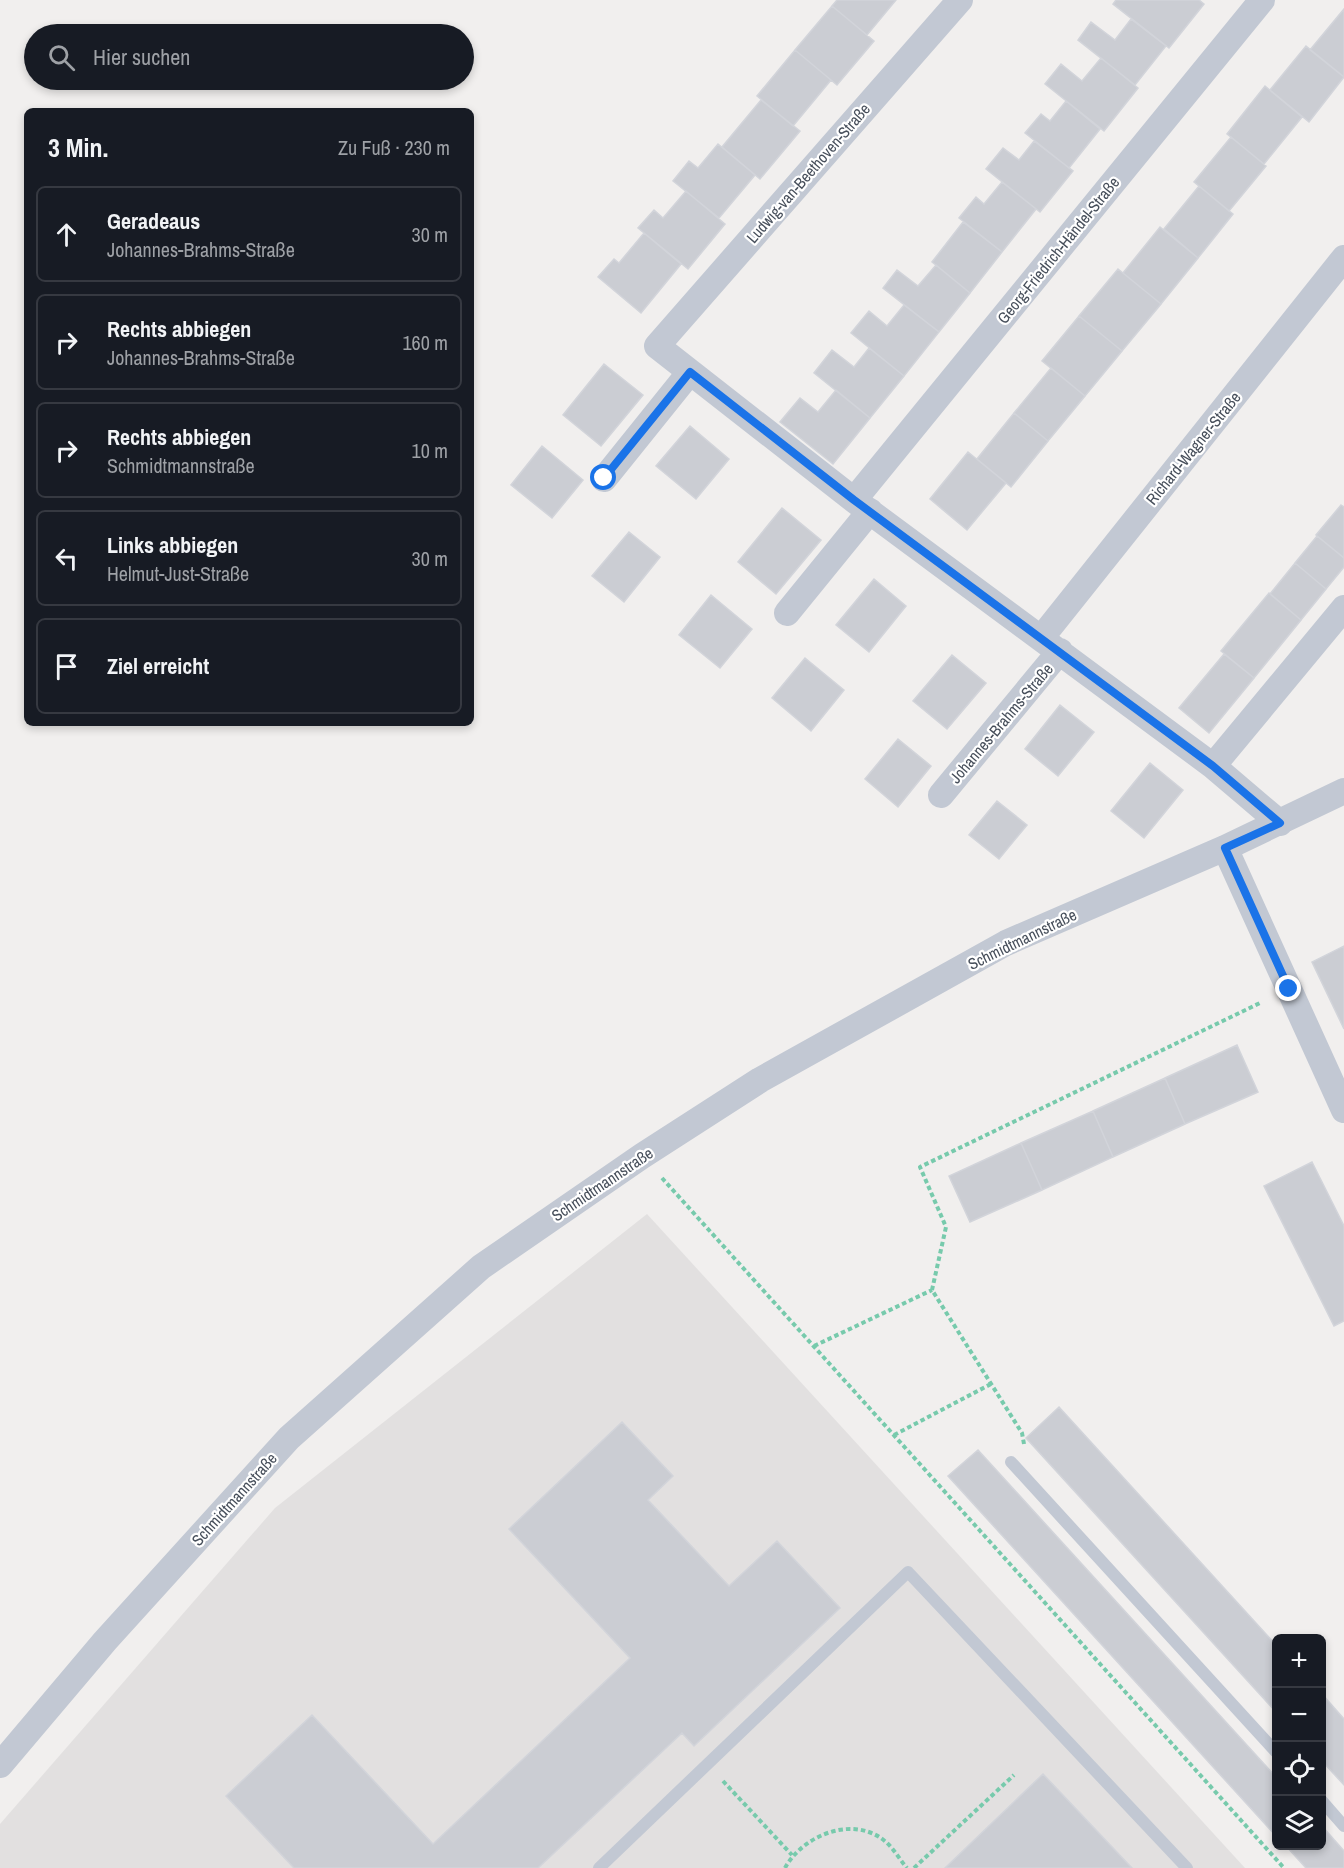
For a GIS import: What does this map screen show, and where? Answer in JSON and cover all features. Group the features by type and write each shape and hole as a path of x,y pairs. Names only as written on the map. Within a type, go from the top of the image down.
{"street":[{"name":"Ludwig-van-Beethoven-Straße","path":"657,346 960,0"},
{"name":"Georg-Friedrich-Händel-Straße","path":"862,506 1262,0"},
{"name":"Richard-Wagner-Straße","path":"1051,644 1344,258"},
{"name":"Johannes-Brahms-Straße","path":"657,346 862,506 1213,766 1280,823"},
{"path":"604,478 690,372"},
{"path":"787,613 862,506"},
{"path":"1213,766 1344,608"},
{"name":"Johannes-Brahms-Straße","path":"941,795 1051,644"},
{"name":"Schmidtmannstraße","path":"0,1766 105,1641 289,1438 481,1267 642,1156 760,1080 1006,943 1225,848 1344,791"},
{"path":"1225,848 1344,1110"}],"lane":[{"path":"1011,1462 1272,1748"},
{"path":"599,1868 908,1572 1187,1868"},
{"path":"1326,1806 1344,1826"}],"path":[{"path":"1011,1462 1025,1444 1022,1433 932,1290 946,1227 920,1167 1289,989"},
{"path":"642,1156 1284,1868"},
{"path":"814,1346 932,1290"},
{"path":"894,1435 991,1384"},
{"path":"707,1765 792,1855"},
{"path":"914,1868 1014,1775"},
{"path":"785,1868 792,1855 812,1839 838,1828 868,1832 885,1841 907,1868"}],"shaded area":[{"path":"647,1214 1245,1868 0,1868 0,1824 275,1508"}],"building":[{"path":"837,0 896,0 867,35 832,6"},
{"path":"1116,0 1199,0 1204,4 1169,48 1113,4"},
{"path":"832,6 874,41 837,85 795,50"},
{"path":"1344,9 1344,77 1310,50"},
{"path":"1131,19 1166,46 1135,85 1078,40 1091,22 1115,40"},
{"path":"1306,46 1344,77 1309,122 1270,90"},
{"path":"795,50 831,80 793,126 757,96"},
{"path":"1101,58 1138,88 1104,131 1045,84 1061,64 1082,81"},
{"path":"1265,86 1302,117 1264,164 1227,134"},
{"path":"761,100 800,131 760,179 722,147"},
{"path":"1066,101 1100,129 1069,168 1025,133 1041,114 1050,121"},
{"path":"1231,137 1266,166 1229,211 1194,182"},
{"path":"1034,141 1073,171 1040,212 986,169 1003,148 1019,160"},
{"path":"718,144 755,175 719,218 673,181 689,161 698,168"},
{"path":"1002,182 1036,209 1002,252 959,218 976,197 984,204"},
{"path":"1199,186 1233,214 1198,258 1164,229"},
{"path":"686,191 725,224 688,269 638,228 654,210 663,218"},
{"path":"963,222 1002,252 970,293 932,262"},
{"path":"1160,227 1198,258 1161,304 1123,273"},
{"path":"644,233 681,264 641,313 598,277 614,259 619,263"},
{"path":"936,265 970,293 939,332 883,288 897,270 918,286"},
{"path":"1118,269 1161,304 1122,351 1079,316"},
{"path":"904,305 939,332 904,376 851,333 869,311 887,326"},
{"path":"1079,316 1122,351 1085,396 1042,361"},
{"path":"869,348 904,376 870,418 814,373 832,350 854,367"},
{"path":"604,364 643,395 601,446 563,415"},
{"path":"1051,368 1085,396 1048,441 1014,413"},
{"path":"836,390 870,418 833,464 780,422 800,398 818,412"},
{"path":"1014,413 1048,441 1011,487 977,459"},
{"path":"690,426 729,459 696,499 656,466"},
{"path":"542,446 583,480 552,518 511,485"},
{"path":"968,452 1006,483 967,530 930,499"},
{"path":"1341,505 1344,507 1344,558 1316,535"},
{"path":"782,508 821,540 776,594 738,562"},
{"path":"629,532 660,557 624,602 592,576"},
{"path":"1317,536 1344,558 1344,567 1326,589 1295,563"},
{"path":"1295,563 1326,589 1301,620 1270,594"},
{"path":"874,579 906,606 869,652 836,625"},
{"path":"1269,593 1301,620 1254,678 1221,651"},
{"path":"711,595 752,629 720,668 679,635"},
{"path":"1224,654 1254,678 1209,733 1179,708"},
{"path":"952,655 986,683 947,729 913,701"},
{"path":"805,658 844,690 811,731 772,698"},
{"path":"1060,705 1094,732 1058,776 1025,749"},
{"path":"898,739 931,766 898,807 865,779"},
{"path":"1150,763 1183,790 1144,838 1111,811"},
{"path":"997,801 1027,825 999,859 969,835"},
{"path":"1344,946 1344,1029 1312,962"},
{"path":"1237,1045 1258,1092 1185,1124 1165,1078"},
{"path":"1165,1078 1185,1124 1113,1157 1093,1111"},
{"path":"1093,1111 1113,1157 1042,1190 1021,1143"},
{"path":"1021,1143 1042,1190 970,1222 949,1176"},
{"path":"1312,1162 1344,1226 1344,1321 1334,1326 1264,1186"},
{"path":"1059,1407 1272,1641 1272,1708 1026,1438"},
{"path":"622,1422 673,1476 648,1500 729,1586 777,1541 840,1608 694,1746 682,1733 538,1868 294,1868 226,1796 312,1715 433,1844 630,1658 509,1529"},
{"path":"978,1450 1272,1773 1272,1832 948,1476"},
{"path":"1326,1699 1344,1719 1344,1785 1326,1765"},
{"path":"1043,1774 1132,1868 945,1868"},
{"path":"1326,1831 1344,1851 1344,1868 1306,1868 1290,1850 1326,1850"}],"route":[{"path":"604,478 690,372 854,500 1042,637 1213,766 1280,823 1225,848 1289,989"}]}
